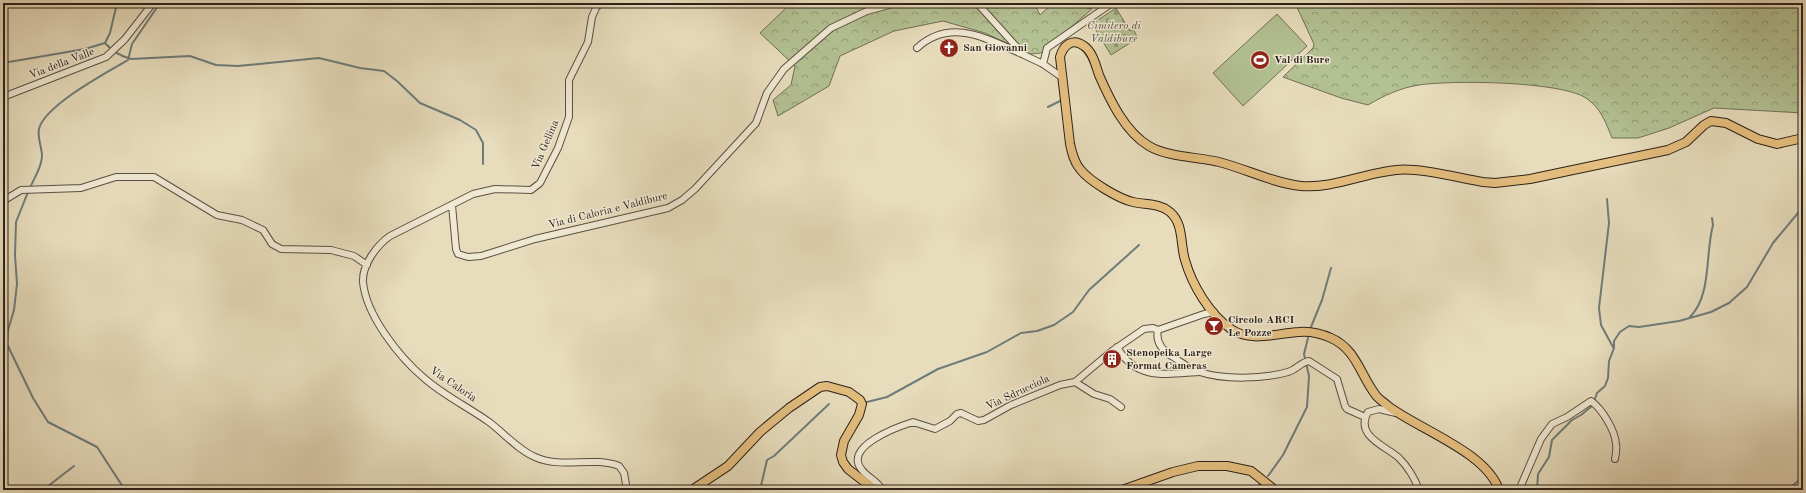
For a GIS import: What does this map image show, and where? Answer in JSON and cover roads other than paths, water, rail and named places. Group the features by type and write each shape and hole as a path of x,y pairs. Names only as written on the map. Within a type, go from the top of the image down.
{"main road":[{"path":"1499,490 1493,477 1476,460 1397,413 1375,395 1352,353 1342,344 1319,334 1301,332 1260,337 1239,334 1230,329 1214,312 1194,282 1185,259 1179,226 1174,216 1162,207 1123,200 1080,169 1073,157 1070,144 1060,57 1064,47 1069,44 1078,43 1084,45 1091,55 1106,91 1119,114 1130,129 1149,146 1161,151 1219,162 1286,183 1301,186 1317,186 1398,169 1495,183 1530,179 1668,150 1686,142 1704,125 1711,121 1726,123 1758,139 1777,144 1803,138"},
{"path":"692,490 728,466 760,432 789,408 820,387 827,386 848,392 860,400 862,404 859,416 841,448 841,454 843,462 848,469 875,490"},
{"path":"1122,490 1173,472 1198,466 1227,466 1251,471 1275,490"}],"street":[{"name":"Via della Valle","path":"3,97 106,57 125,39 153,3"},
{"name":"Via Gellina","path":"452,205 474,194 495,189 531,190 540,183 558,148 569,117 569,80 588,42 592,17 600,3"},
{"name":"Via di Caloria e Valdibure","path":"452,205 456,249 458,254 468,257 499,252 535,239 668,208 682,200 695,189 756,123 767,94 784,69 831,28 866,11 896,3"},
{"path":"977,3 1024,55"},
{"path":"1043,64 1047,48 1112,3"},
{"path":"917,48 924,41 938,34 958,32 978,35 1043,64 1063,78"},
{"path":"3,201 21,190 81,188 116,177 154,177 217,215 242,220 263,230 272,244 281,249 332,250 354,256 367,265"},
{"name":"Via Caloria","path":"452,205 379,244 367,265 363,281 370,303 383,330 395,349 424,378 488,421 535,457 549,462 609,463 619,466 624,473 627,490"},
{"name":"Via Sdrucciola","path":"882,490 878,484 861,470 858,456 861,449 868,443 913,422 935,429 950,421 957,414 961,413 978,421 984,420 1011,405 1060,385 1075,382 1117,348 1146,328 1158,330 1214,312"},
{"path":"1158,330 1157,339 1162,349 1199,372"},
{"path":"1117,348 1123,359 1135,368 1157,375 1199,372 1230,376 1256,377 1286,372 1307,361 1334,375 1339,383 1347,410 1365,417"},
{"path":"1075,382 1094,394 1110,399 1121,408"},
{"path":"1520,490 1541,439 1552,424 1568,417 1591,401 1599,406 1614,435 1616,443 1615,459"},
{"path":"1365,417 1372,410 1397,413"},
{"path":"1365,417 1367,430 1371,438 1400,459 1410,472 1419,490"}],"waterway":[{"path":"3,63 85,49 105,43 110,33 117,3"},
{"path":"30,188 42,160 39,129 43,120 52,110 78,90 128,60 132,44 160,3"},
{"path":"105,43 116,53 131,59 190,56 216,65 238,66 319,58 360,68 384,71 420,103 460,120 476,130 483,143 483,164"},
{"path":"1048,107 1062,100"},
{"path":"28,192 16,222 15,255 17,284 14,310 8,330 7,344 33,398 48,422 97,447 125,490"},
{"path":"1607,199 1609,223 1599,308 1601,325 1613,347"},
{"path":"1537,490 1538,474 1549,457 1552,440 1572,420 1593,405 1597,393 1605,386 1608,378 1609,361 1614,348 1614,341 1620,332 1629,326 1639,327 1679,321 1711,312 1729,303 1747,287 1773,243 1803,207"},
{"path":"1690,317 1697,308 1705,286 1713,225 1712,218"},
{"path":"863,403 887,397 938,369 987,352 1021,333 1037,331 1054,325 1073,312 1089,290 1139,245"},
{"path":"1311,327 1322,300 1331,268"},
{"path":"1268,476 1283,455 1307,407 1309,376 1304,354 1308,338"},
{"path":"760,490 767,460 774,456 829,404"},
{"path":"43,490 74,466"},
{"path":"1787,490 1803,477"},
{"path":"1254,490 1260,484"}],"place":[{"name":"San Giovanni","path":"949,48"},
{"name":"Val di Bure","path":"1260,60"},
{"name":"Circolo ARCI Le Pozze","path":"1214,326"},
{"name":"Stenopeika Large Format Cameras","path":"1112,359"}],"park label":[{"name":"Cimitero di Valdibure","path":"1114,32"}]}
